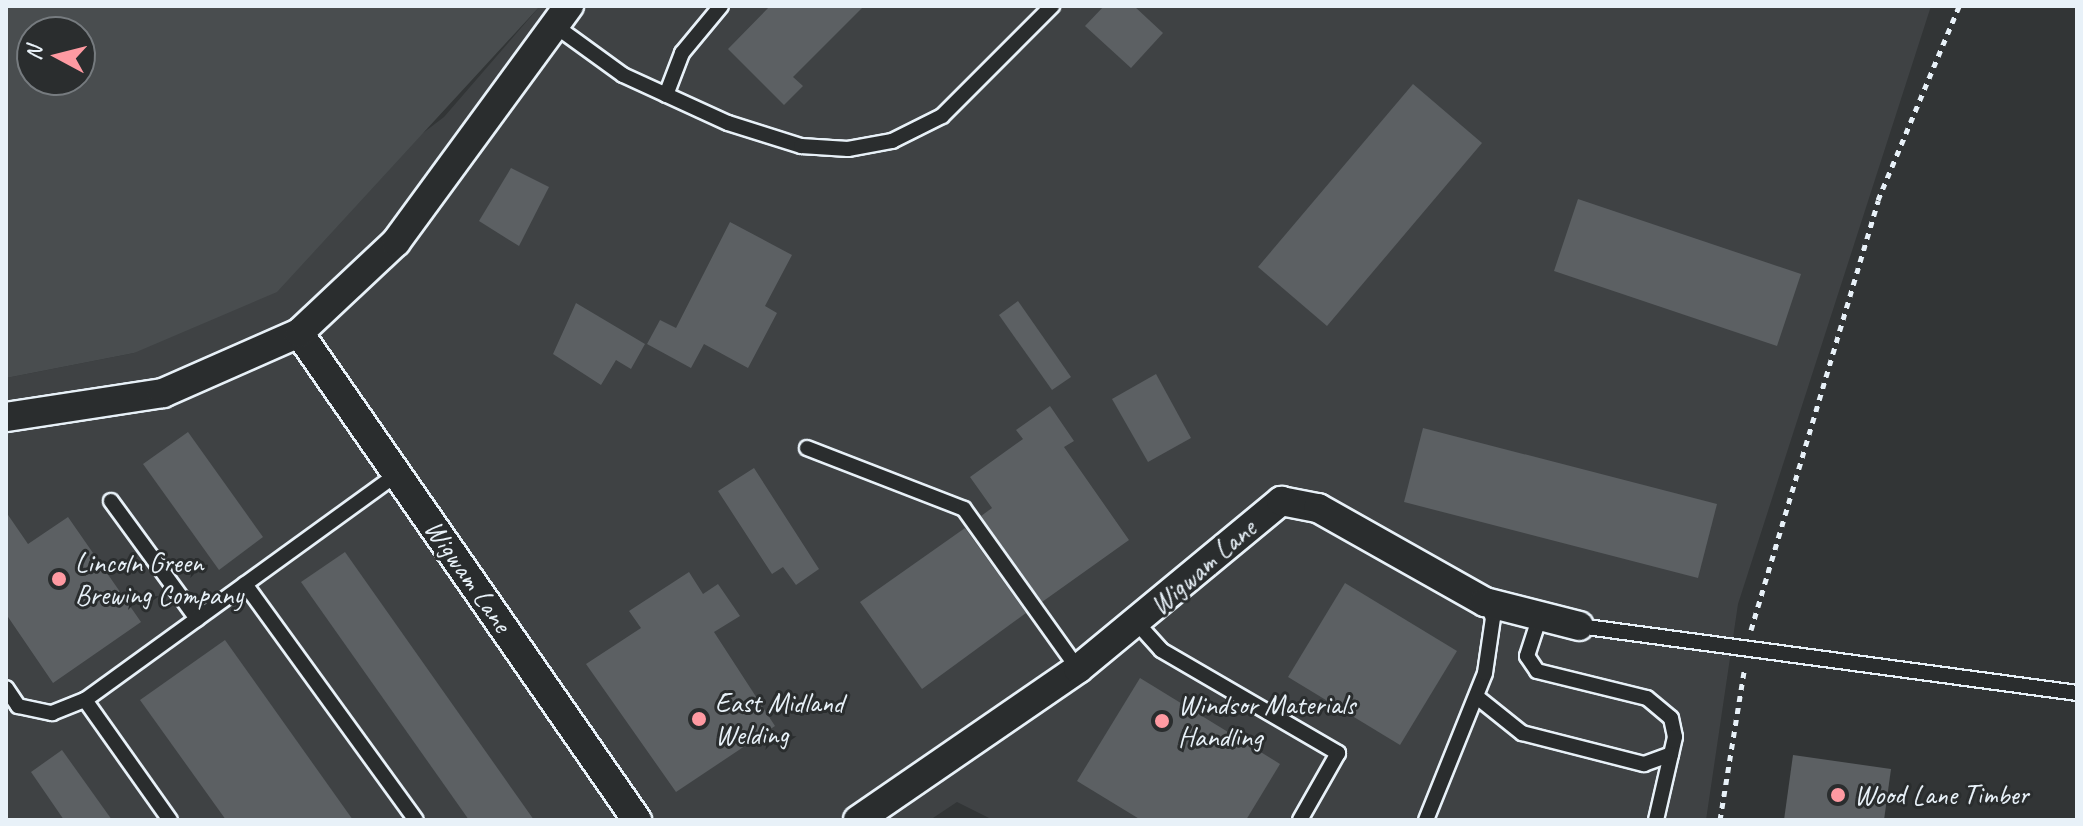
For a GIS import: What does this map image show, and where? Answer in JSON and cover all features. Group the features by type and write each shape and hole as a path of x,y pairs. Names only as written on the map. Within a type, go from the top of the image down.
{"street":[{"path":"6,417 163,393 299,333 396,242 562,16"},
{"name":"Wigwam Lane","path":"299,333 637,820"},
{"name":"Wigwam Lane","path":"858,820 1078,669 1281,501 1318,508 1485,602 1539,619 1579,626"}],"lane":[{"path":"666,95 682,53 721,6"},
{"path":"562,16 623,75 666,95 801,146 892,141 942,116 1052,6"},
{"path":"807,448 964,509 1078,669"},
{"path":"6,688 18,706 52,713 85,700 397,474"},
{"path":"111,501 197,619"},
{"path":"245,584 416,820"},
{"path":"1426,820 1477,697 1493,618 1485,602"},
{"path":"1539,619 1527,656 1537,671 1647,698 1671,718 1671,754 1656,820"},
{"path":"1137,623 1161,650 1338,753 1300,820"},
{"path":"1579,626 2077,693"},
{"path":"1477,697 1522,733 1644,764 1671,754"},
{"path":"85,700 170,820"}],"path":[{"path":"1720,820 1748,649 1878,200 1959,6"}],"shaded area":[{"path":"6,6 540,6 277,292 134,353 6,378"},
{"path":"540,6 1931,6 1738,604 1706,820 993,820 957,802 930,820 6,820 6,378 134,353 444,117"}],"building":[{"path":"770,6 864,6 793,77 803,86 784,105 728,49"},
{"path":"1104,6 1134,6 1163,33 1131,68 1085,26"},
{"path":"1413,84 1482,143 1327,326 1258,267"},
{"path":"511,168 549,187 519,246 479,221"},
{"path":"1578,199 1801,274 1777,346 1554,271"},
{"path":"730,222 792,255 765,306 777,313 748,368 704,344 691,368 647,344 660,320 676,328"},
{"path":"1018,301 1071,377 1052,390 999,315"},
{"path":"576,303 645,344 631,369 616,360 601,385 553,354"},
{"path":"1156,374 1191,438 1148,462 1112,399"},
{"path":"1050,406 1074,441 1064,447 1129,540 1042,602 981,516 992,508 970,477 1023,439 1016,430"},
{"path":"1423,428 1717,504 1698,578 1404,502"},
{"path":"188,432 263,537 219,570 143,464"},
{"path":"754,468 819,569 796,585 783,567 772,574 718,491"},
{"name":"Lincoln Green Brewing Company","path":"6,512 28,544 68,517 141,622 53,683 6,614"},
{"path":"965,528 1026,613 922,689 860,602"},
{"path":"345,552 534,820 469,820 301,582"},
{"path":"689,572 703,594 718,584 740,616 714,632 775,726 676,792 586,664 641,628 629,611"},
{"path":"1345,583 1457,651 1400,745 1288,677"},
{"path":"225,640 353,820 226,820 140,700"},
{"name":"Windsor Materials Handling","path":"1140,678 1280,764 1246,820 1141,820 1077,781"},
{"path":"62,750 112,820 64,820 31,772"},
{"name":"Wood Lane Timber","path":"1793,755 1891,769 1884,820 1784,820"}],"place":[{"name":"Lincoln Green Brewing Company","path":"59,579"},
{"name":"East Midland Welding","path":"699,719"},
{"name":"Windsor Materials Handling","path":"1162,721"},
{"name":"Wood Lane Timber","path":"1838,795"}]}
